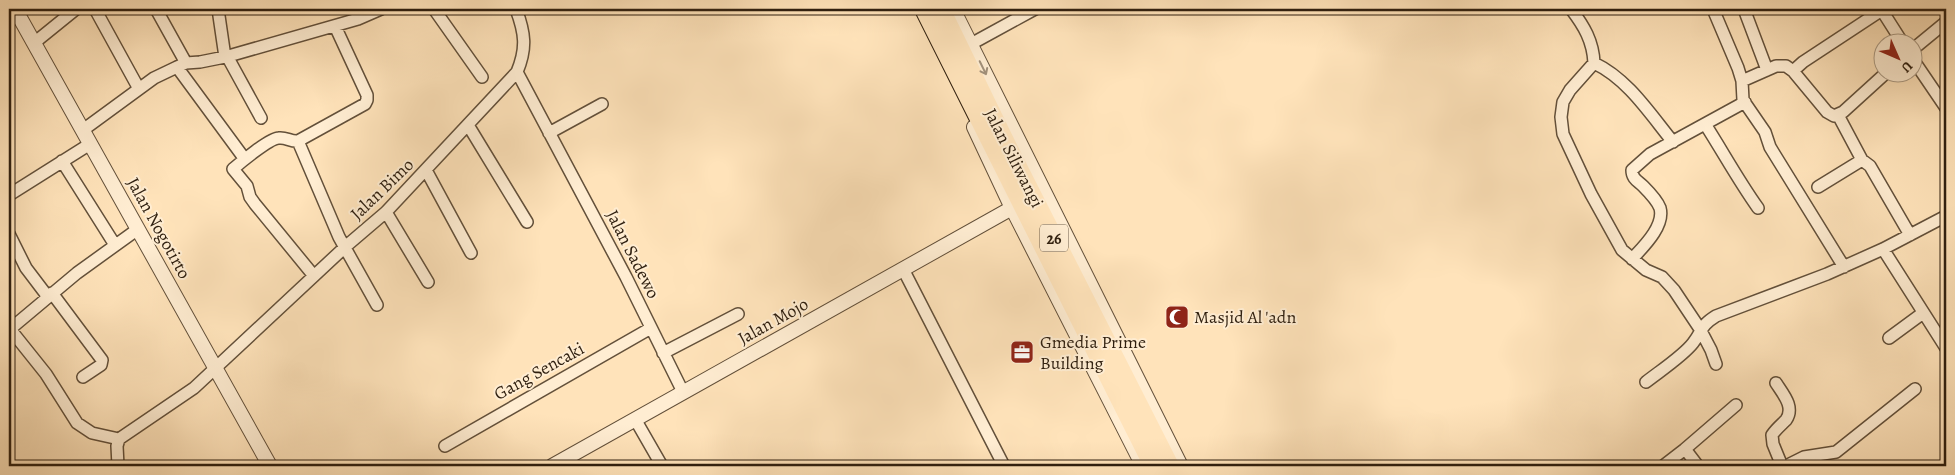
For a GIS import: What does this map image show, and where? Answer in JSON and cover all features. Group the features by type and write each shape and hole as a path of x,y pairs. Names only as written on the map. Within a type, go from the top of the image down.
{"highway":[{"name":"Jalan Siliwangi","path":"924,9 973,116 1153,466"},
{"name":"Jalan Siliwangi","path":"940,9 1014,146 1170,466"}],"street":[{"path":"9,10 14,9"},
{"name":"Jalan Nogotirto","path":"14,9 270,466"},
{"path":"34,43 76,9"},
{"path":"95,9 139,89"},
{"path":"156,9 181,65 244,158"},
{"path":"218,9 226,56 261,118"},
{"path":"83,130 154,78 181,65 226,56 335,26 356,14 381,9"},
{"path":"434,9 482,77"},
{"name":"Jalan Bimo","path":"119,439 194,388 345,247 386,212 517,72 524,56 521,24 516,9"},
{"path":"915,9 973,116 1012,208 1143,466"},
{"path":"953,9 971,44 1014,146 1180,466"},
{"path":"971,44 1035,9"},
{"path":"1571,9 1588,34 1593,49 1594,63 1570,90 1563,102 1561,116 1563,134 1591,194 1622,250 1646,270 1662,277 1674,290 1700,329 1716,364"},
{"path":"1713,9 1742,81 1745,102 1765,132 1770,147 1798,189 1844,267"},
{"path":"1744,9 1767,70"},
{"path":"1793,71 1803,62 1882,9 1896,32"},
{"path":"1922,42 1946,22"},
{"path":"314,276 255,204 250,197 247,186 233,169 244,158 274,139 281,138 294,142 298,141 360,107 367,100 367,95 335,26"},
{"path":"1594,63 1609,70 1630,91 1673,142"},
{"path":"1742,81 1783,65 1793,71 1826,112 1834,116 1838,115 1876,82"},
{"name":"Jalan Sadewo","path":"517,72 683,392"},
{"path":"1922,73 1946,108"},
{"path":"1632,259 1648,240 1660,217 1660,209 1657,202 1634,178 1632,170 1650,154 1745,102"},
{"path":"549,133 602,104"},
{"path":"1838,115 1862,160 1870,166 1879,180 1910,235"},
{"path":"1704,124 1729,162 1735,176 1758,208"},
{"path":"468,125 527,222"},
{"path":"298,141 345,247 377,305"},
{"path":"9,195 90,144"},
{"path":"1818,187 1862,160"},
{"path":"62,161 115,245"},
{"path":"426,170 472,253"},
{"name":"Jalan Mojo","path":"552,466 1012,208"},
{"path":"386,212 428,282"},
{"path":"1646,382 1688,348 1706,322 1716,316 1768,298 1844,267 1946,216"},
{"path":"118,466 117,446 119,439 92,433 77,423 46,374 9,329 50,295 138,229"},
{"path":"9,234 26,268 102,360 101,366 84,377"},
{"path":"1883,249 1946,348"},
{"path":"903,269 1004,466"},
{"path":"1889,338 1923,312"},
{"path":"664,353 738,314"},
{"name":"Gang Sencaki","path":"445,446 651,328"},
{"path":"1776,382 1789,402 1790,412 1772,435 1773,444 1782,466"},
{"path":"1786,466 1804,457 1836,452 1915,389"},
{"path":"1664,466 1736,405"},
{"path":"635,420 662,466"},
{"path":"1685,449 1698,466"}],"place":[{"name":"Masjid Al 'adn","path":"1177,317"},
{"name":"Gmedia Prime Building","path":"1022,352"}]}
